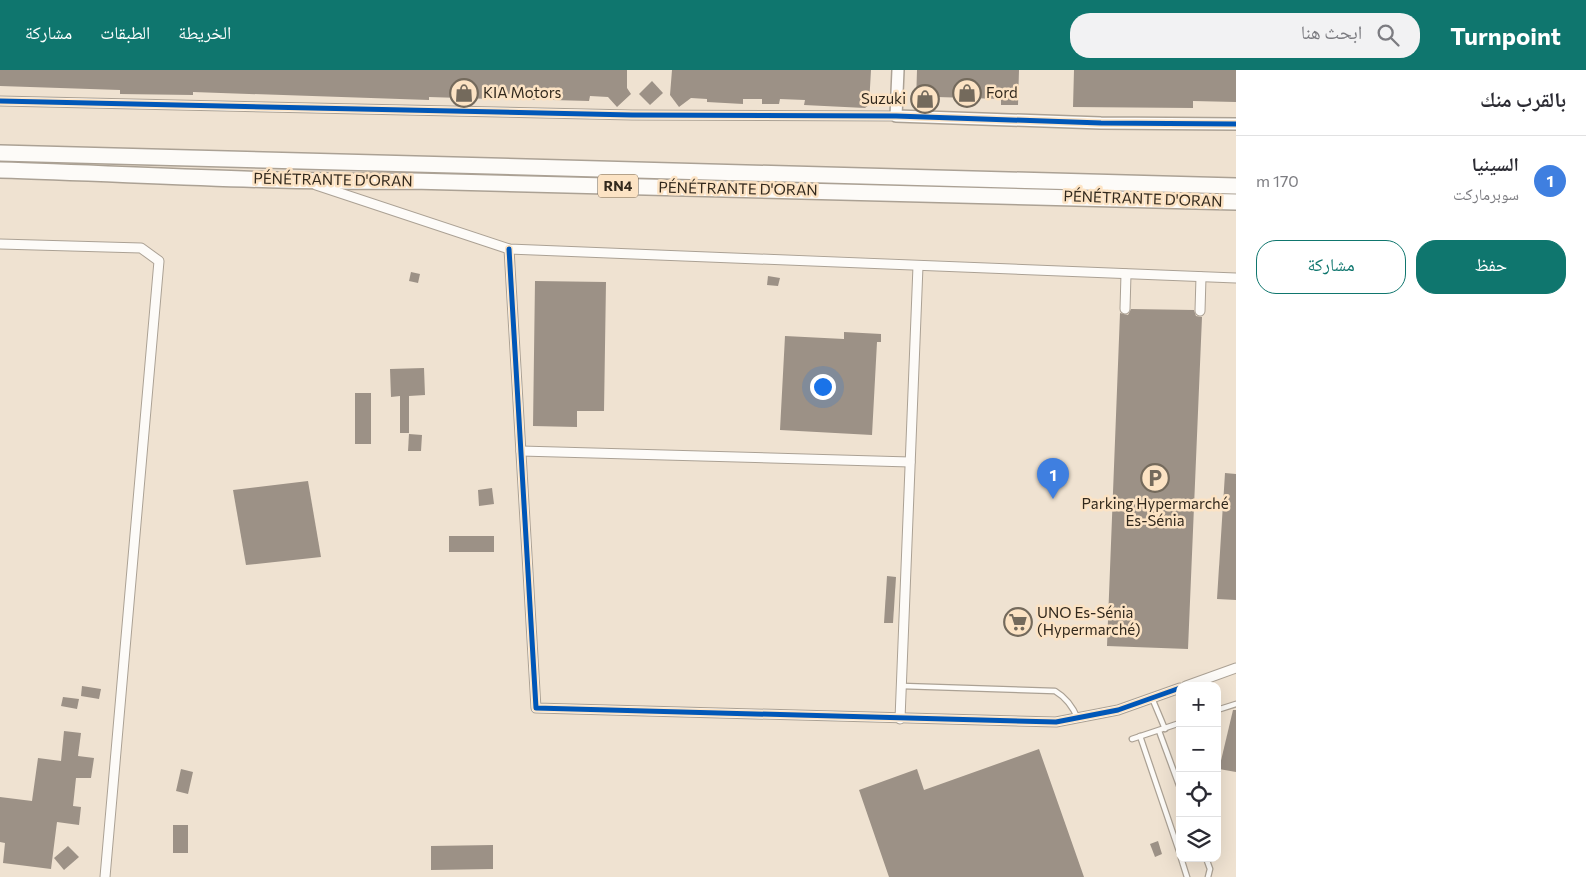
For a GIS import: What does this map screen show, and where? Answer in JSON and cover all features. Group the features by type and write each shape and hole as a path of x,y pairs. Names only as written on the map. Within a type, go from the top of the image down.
{"highway":[{"name":"PÉNÉTRANTE D'ORAN","path":"0,153 1236,186"},
{"name":"PÉNÉTRANTE D'ORAN","path":"0,170 309,182 412,181 1236,202"}],"street":[{"path":"896,116 898,70"},
{"path":"0,101 632,115 896,116 1100,123 1236,124"},
{"path":"309,182 509,249 1236,278"},
{"path":"0,244 141,248 159,261 105,877"},
{"path":"509,249 536,708 1056,722 1078,720 1118,710 1176,689"},
{"path":"900,719 918,266"},
{"path":"1125,309 1126,274"},
{"path":"1200,310 1201,276"},
{"path":"521,451 910,462"},
{"path":"1197,682 1236,668"}],"lane":[{"path":"902,686 1055,691 1064,696 1074,709 1078,720"},
{"path":"1152,698 1165,728"},
{"path":"1221,709 1236,704"},
{"path":"1132,739 1176,724"},
{"path":"1159,731 1176,777"},
{"path":"1140,736 1176,842"},
{"path":"1182,862 1187,877"},
{"path":"1207,862 1210,869 1208,877"}],"building":[{"path":"0,70 627,70 627,88 631,94 617,107 608,97 590,96 589,101 553,100 553,95 535,95 535,100 516,99 517,94 492,94 492,99 429,97 429,100 193,92 193,95 120,94 120,90 0,86"},
{"path":"672,70 871,70 869,105 865,108 804,105 805,100 780,99 779,104 762,104 762,99 743,99 743,104 707,102 707,99 691,98 679,107 670,95"},
{"path":"917,70 1019,70 1018,105 1001,105 1001,99 937,97 937,104 916,103"},
{"path":"1074,70 1236,70 1236,102 1193,101 1193,108 1073,107"},
{"path":"652,81 663,93 650,105 639,94"},
{"path":"411,272 420,274 418,283 409,281"},
{"path":"768,276 780,278 778,286 767,285"},
{"path":"535,281 606,282 604,411 577,411 577,427 533,426"},
{"name":"Parking Hypermarché Es-Sénia","path":"1131,309 1194,310 1196,316 1202,317 1188,649 1107,646 1120,313 1128,315"},
{"path":"844,332 881,334 881,342 877,342 872,435 780,430 785,336 844,339"},
{"path":"424,368 425,395 409,396 409,433 400,433 400,396 391,397 390,369"},
{"path":"355,393 371,393 371,444 355,444"},
{"path":"409,434 422,435 421,451 408,451"},
{"path":"1225,473 1236,474 1236,600 1217,599"},
{"path":"308,481 321,557 246,565 233,490"},
{"path":"492,488 494,504 479,506 478,490"},
{"path":"449,536 494,536 494,552 449,552"},
{"path":"887,576 896,577 893,623 884,623"},
{"path":"82,686 101,689 99,699 81,696"},
{"path":"63,697 79,699 77,709 61,706"},
{"path":"1233,710 1236,710 1236,772 1221,769 1221,761"},
{"path":"64,731 81,733 78,756 94,758 91,778 76,778 73,806 81,807 79,825 57,822 51,869 3,863 5,843 0,842 0,797 32,801 38,758 61,761"},
{"path":"1039,749 1084,877 889,877 859,790 917,769 924,790"},
{"path":"181,769 193,772 188,794 176,791"},
{"path":"173,825 188,825 188,853 173,853"},
{"path":"1158,841 1162,854 1155,857 1150,844"},
{"path":"493,845 493,869 431,870 431,846"},
{"path":"68,846 79,857 64,870 54,858"}],"cycle path":[{"path":"0,101 632,115 896,116 1101,123 1236,124"},
{"path":"509,249 536,708 1056,722 1118,710 1176,689"}],"place":[{"name":"KIA Motors","path":"464,93"},
{"name":"Ford","path":"967,93"},
{"name":"Suzuki","path":"925,99"},
{"name":"Parking Hypermarché Es-Sénia","path":"1155,478"},
{"name":"السينيا","path":"1053,499"},
{"name":"UNO Es-Sénia (Hypermarché)","path":"1018,622"}]}
